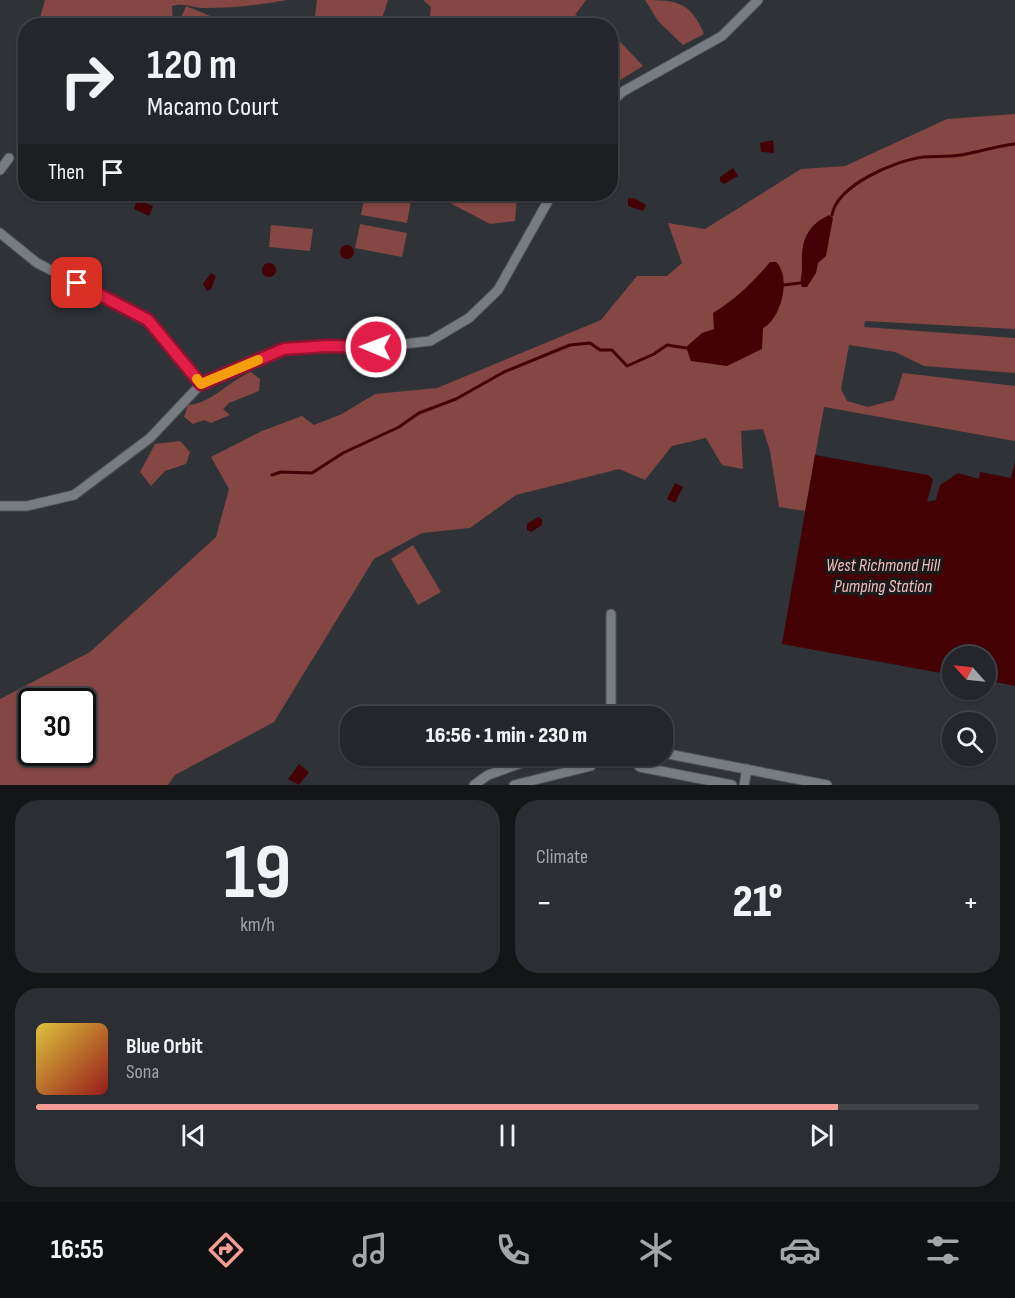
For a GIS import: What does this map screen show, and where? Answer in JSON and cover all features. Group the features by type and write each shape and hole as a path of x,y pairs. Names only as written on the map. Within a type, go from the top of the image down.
{"street":[{"path":"618,96 722,36 758,0"},
{"path":"0,170 9,158"},
{"path":"0,506 27,506 74,495 150,438 201,384 284,349 327,346 376,347 430,341 469,318 498,290 548,201"},
{"path":"0,233 38,263 148,320 201,384"},
{"path":"611,614 611,706"},
{"path":"673,755 827,785"},
{"path":"474,785 488,775 513,766"},
{"path":"514,785 591,766"},
{"path":"639,766 732,785"},
{"path":"744,785 747,769"}],"shaded area":[{"path":"45,0 287,0 256,5 205,8 177,5 172,6 173,18 40,18"},
{"path":"317,0 388,0 382,18 315,18"},
{"path":"423,0 586,0 575,15 583,18 430,18 431,7"},
{"path":"645,0 674,2 682,5 694,15 704,34 683,45 658,21"},
{"path":"186,6 215,18 181,18"},
{"path":"618,39 643,66 618,81"},
{"path":"1015,114 1015,329 865,321 864,327 1015,338 1015,373 924,366 895,352 849,345 841,389 847,401 868,407 894,400 903,373 1015,386 1015,441 824,407 805,511 779,507 770,451 763,429 741,431 743,469 722,465 706,438 672,446 645,480 619,469 516,495 470,528 422,533 374,559 274,722 175,775 168,785 0,785 0,699 18,690 18,766 96,766 96,688 21,688 90,652 216,537 229,489 211,457 262,431 302,416 314,425 342,414 375,394 437,388 601,320 637,276 667,276 682,263 668,223 705,229 801,169 845,166 947,119"},
{"path":"364,201 411,201 407,223 361,215"},
{"path":"446,201 517,201 515,221 490,224"},
{"path":"360,224 407,233 402,257 355,248"},
{"path":"271,225 313,229 310,251 269,247"},
{"path":"251,372 260,379 259,391 229,403 223,409 230,415 211,423 204,420 193,424 184,417 188,405 213,396"},
{"path":"180,441 190,452 186,464 165,471 151,486 140,472 155,444"},
{"path":"413,545 441,592 418,605 391,559"}],"water":[{"path":"773,140 774,153 761,152 760,143"},
{"path":"733,168 738,176 724,184 720,181 720,177"},
{"path":"628,198 634,198 646,205 643,211 628,206"},
{"path":"137,201 153,206 149,216 134,209"},
{"path":"829,215 833,218 826,256 818,263 816,273 807,287 802,287 802,252 806,237 814,225"},
{"path":"347,245 352,247 354,252 352,257 347,259 342,257 340,252 342,247"},
{"path":"770,262 776,262 781,269 784,287 775,316 763,328 762,349 727,366 691,361 686,347 702,333 714,329 713,313 744,290"},
{"path":"269,263 274,265 276,270 274,275 269,277 264,275 262,270 264,265"},
{"path":"211,273 216,276 211,289 207,291 203,284"},
{"name":"West Richmond Hill Pumping Station","path":"815,455 928,475 933,479 927,502 936,500 940,485 958,473 979,479 980,472 1011,478 1015,462 1015,686 996,682 996,646 942,646 942,673 782,644"},
{"path":"675,483 683,487 675,503 667,499"},
{"path":"538,517 542,519 542,525 531,532 527,530 527,524"},
{"path":"299,764 309,772 299,785 288,779"}],"waterway":[{"path":"832,215 836,204 856,184 899,163 924,157 961,155 1015,144"},
{"path":"783,285 800,283"},
{"path":"272,475 281,472 312,473 343,453 399,427 419,413 456,399 504,372 570,345 590,343 600,350 612,350 627,366 654,354 667,345 686,348"}],"slow traffic":[{"path":"197,379 201,384 258,360"}],"route":[{"path":"77,283 148,320 201,384 284,349 327,346 376,347"}]}
